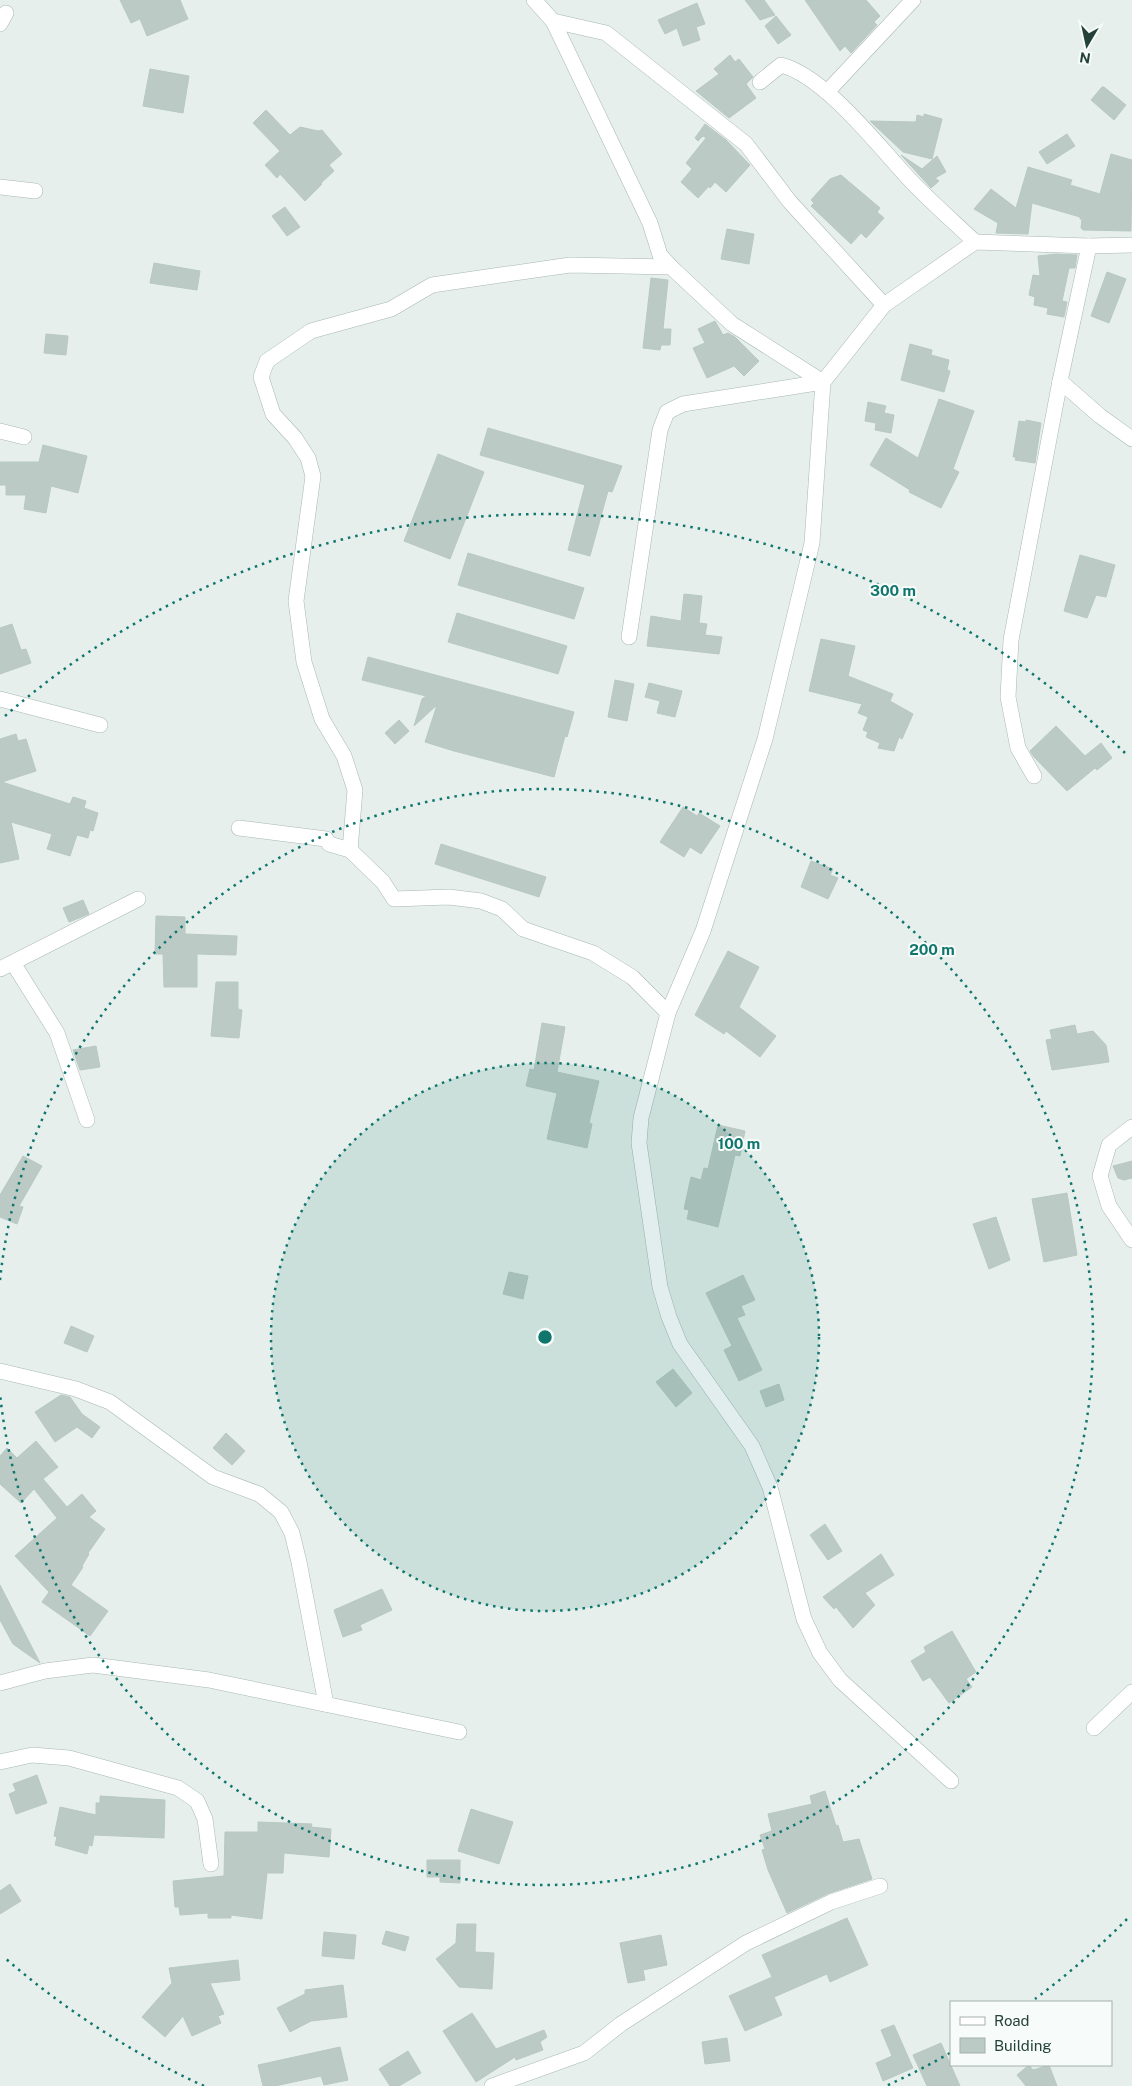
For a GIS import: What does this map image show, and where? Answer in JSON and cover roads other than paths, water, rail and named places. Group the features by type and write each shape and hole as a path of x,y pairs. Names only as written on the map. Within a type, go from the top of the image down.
{"street":[{"path":"534,0 553,21 650,223 660,255 732,324 823,382"},
{"path":"827,92 913,0"},
{"path":"553,21 606,33 746,144 790,202 884,305"},
{"path":"760,82 781,65 793,68 827,92 913,183 975,242"},
{"path":"0,187 35,191"},
{"path":"951,1781 840,1680 820,1654 804,1619 770,1488 752,1446 680,1344 669,1317 660,1287 639,1143 641,1118 668,1013 703,931 765,739 812,543 823,382 884,305 975,242 1089,246 1132,245"},
{"path":"1034,776 1018,748 1008,697 1011,640 1060,381 1089,246"},
{"path":"350,850 355,790 344,756 322,719 304,662 296,601 313,476 308,458 295,438 273,414 261,377 267,361 311,332 391,309 432,285 570,265 671,267"},
{"path":"1060,381 1100,416 1132,439"},
{"path":"629,636 660,430 667,412 684,404 823,382"},
{"path":"0,431 24,437"},
{"path":"0,699 100,725"},
{"path":"239,828 326,839 329,844 350,850 383,882 394,899 448,897 481,901 502,909 523,929 592,953 632,977 668,1013"},
{"path":"87,1120 57,1033 7,966 138,899"},
{"path":"1132,1127 1109,1145 1100,1176 1109,1206 1132,1240"},
{"path":"0,1371 76,1388 110,1402 213,1477 259,1494 281,1512 292,1533 299,1562 326,1704"},
{"path":"0,1683 45,1671 93,1665 209,1680 459,1732"},
{"path":"1094,1728 1132,1692"},
{"path":"0,1762 32,1755 69,1758 178,1788 197,1801 205,1820 211,1864"},
{"path":"492,2086 584,2053 621,2024 746,1943 831,1902 880,1886"}]}
